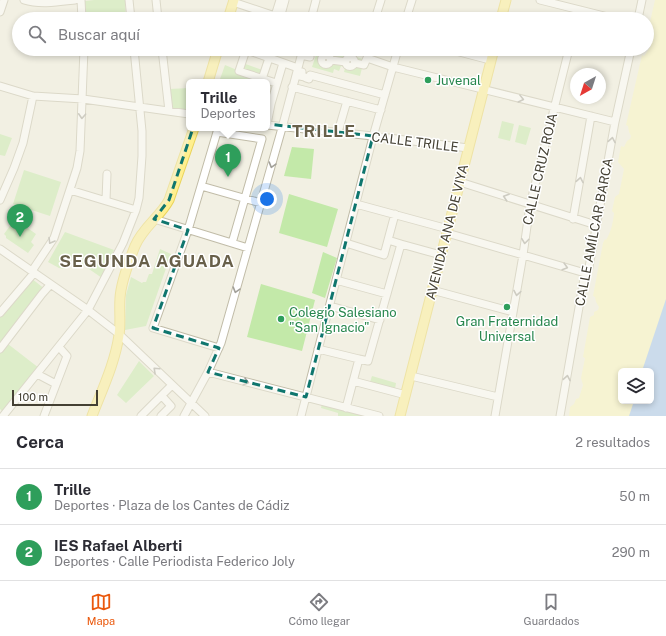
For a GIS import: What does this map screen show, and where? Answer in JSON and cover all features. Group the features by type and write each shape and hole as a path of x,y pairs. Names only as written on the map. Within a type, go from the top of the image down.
{"main road":[{"path":"503,12 506,0"},
{"path":"230,12 233,1"},
{"path":"209,79 216,56"},
{"name":"AVENIDA ANA DE VIYA","path":"400,416 491,56"},
{"path":"92,416 110,370 119,334 120,297 122,285 138,240 144,229 163,209 169,200 193,131"}],"street":[{"path":"0,12 4,0"},
{"path":"24,0 30,2 48,3 75,0"},
{"path":"81,0 82,12"},
{"path":"129,0 130,12"},
{"path":"156,0 157,12"},
{"path":"280,0 280,12"},
{"path":"282,12 285,0"},
{"path":"313,12 316,0"},
{"path":"376,12 379,0"},
{"path":"408,12 412,0"},
{"path":"540,0 588,12"},
{"path":"639,12 642,0"},
{"path":"233,1 263,12"},
{"path":"0,313 33,272 54,238 70,190 77,168 80,151 84,56"},
{"path":"3,415 88,310 123,243 136,210 139,198 142,156 140,107 135,56"},
{"path":"163,56 169,111"},
{"path":"243,56 239,71 262,79 269,58"},
{"path":"264,56 297,69 302,72 300,76 309,79 310,75 384,95"},
{"path":"184,416 208,372 219,348 261,203 301,56"},
{"path":"311,56 316,58 326,56"},
{"path":"329,56 331,60 346,62 348,58 350,58 353,59 355,63 364,65 367,58 393,67 615,122"},
{"path":"301,416 373,136 396,56"},
{"path":"475,56 490,60"},
{"name":"CALLE CRUZ ROJA","path":"495,416 523,255 530,205 568,56"},
{"name":"CALLE AMÍLCAR BARCA","path":"560,416 585,273 589,267 615,122 629,56"},
{"path":"270,101 282,63"},
{"path":"270,82 276,84"},
{"path":"0,86 33,96 83,99 186,114"},
{"path":"292,87 380,110"},
{"path":"0,200 23,143 33,96"},
{"path":"338,132 347,101"},
{"path":"573,219 591,116"},
{"name":"CALLE TRILLE","path":"270,125 282,128 338,132 468,148"},
{"path":"216,131 188,230 153,328 161,329 219,348"},
{"path":"221,131 262,139 232,243"},
{"path":"106,200 107,174"},
{"path":"460,182 573,219 596,225"},
{"path":"201,186 261,203"},
{"path":"70,190 136,210"},
{"path":"356,204 395,214 585,273"},
{"path":"346,243 384,255 395,214"},
{"path":"154,219 248,248"},
{"path":"388,240 441,255"},
{"path":"318,349 368,361 401,244"},
{"path":"0,248 50,285 88,310 119,334 205,416"},
{"path":"336,280 387,294"},
{"path":"0,349 50,285"},
{"path":"432,290 513,312"},
{"path":"330,306 380,320"},
{"path":"44,416 67,356 59,347"},
{"path":"346,408 359,359"},
{"path":"208,372 379,416"},
{"path":"37,374 56,384"},
{"path":"411,376 498,397"},
{"path":"353,381 406,395"},
{"path":"141,416 172,385"},
{"path":"162,396 172,408 168,416"},
{"path":"161,416 171,406"}],"highlighted area":[{"path":"197,116 373,136 306,397 208,372 219,348 153,328 188,230 154,219 169,200"}],"green space":[{"path":"125,0 126,12 85,12 83,3 85,1"},
{"path":"316,56 354,56 369,61 367,69 362,68 360,76 344,72 345,68 341,66 339,71 334,69 333,73 312,67"},
{"path":"240,62 265,71 254,79 220,79 225,65 237,70"},
{"path":"186,88 186,112 170,109 169,89"},
{"path":"502,121 514,124 510,141 498,138"},
{"path":"519,125 531,128 526,145 515,142"},
{"path":"0,134 12,138 5,156 0,155"},
{"path":"292,147 314,149 311,179 284,176"},
{"path":"24,170 61,182 50,216 13,204"},
{"path":"289,194 338,209 327,247 279,233"},
{"path":"15,219 36,234 31,242 34,245 28,253 6,238 4,234"},
{"path":"65,232 114,250 102,278 73,258 65,269 59,268 48,262"},
{"path":"160,249 171,254 146,326 125,330 126,295 131,277 142,283 146,282 149,274 152,274"},
{"path":"323,252 337,258 325,298 312,293"},
{"path":"31,278 46,290 8,344 39,368 3,412 0,409 0,317"},
{"name":"Colegio Salesiano \"San Ignacio\"","path":"261,284 315,300 302,351 247,337"},
{"path":"139,361 154,376 126,403 117,395"},
{"path":"372,376 396,383 395,389 370,382"},
{"path":"322,403 370,416 338,416 338,413 321,408"}],"sand":[{"path":"655,0 666,0 666,416 569,416 570,407 574,404 576,399 579,398 583,385 581,378 585,358 583,357 590,317 594,315 594,312 598,310 599,307 595,297 593,296 603,243 608,237 612,227 614,213 612,211 615,197 619,194 624,169 618,162 621,146 624,147 631,136 628,126 626,125 642,56 654,56 654,12 652,12"}],"water":[{"path":"666,299 666,416 629,416 633,404 654,404 654,368 643,368"}],"place":[{"name":"Juvenal","path":"428,80"},
{"name":"Trille","path":"228,177"},
{"name":"IES Rafael Alberti","path":"20,237"},
{"name":"Gran Fraternidad Universal","path":"507,307"},
{"name":"Colegio Salesiano \"San Ignacio\"","path":"281,319"}],"district":[{"name":"TRILLE","path":"324,131"},
{"name":"SEGUNDA AGUADA","path":"147,261"}]}
